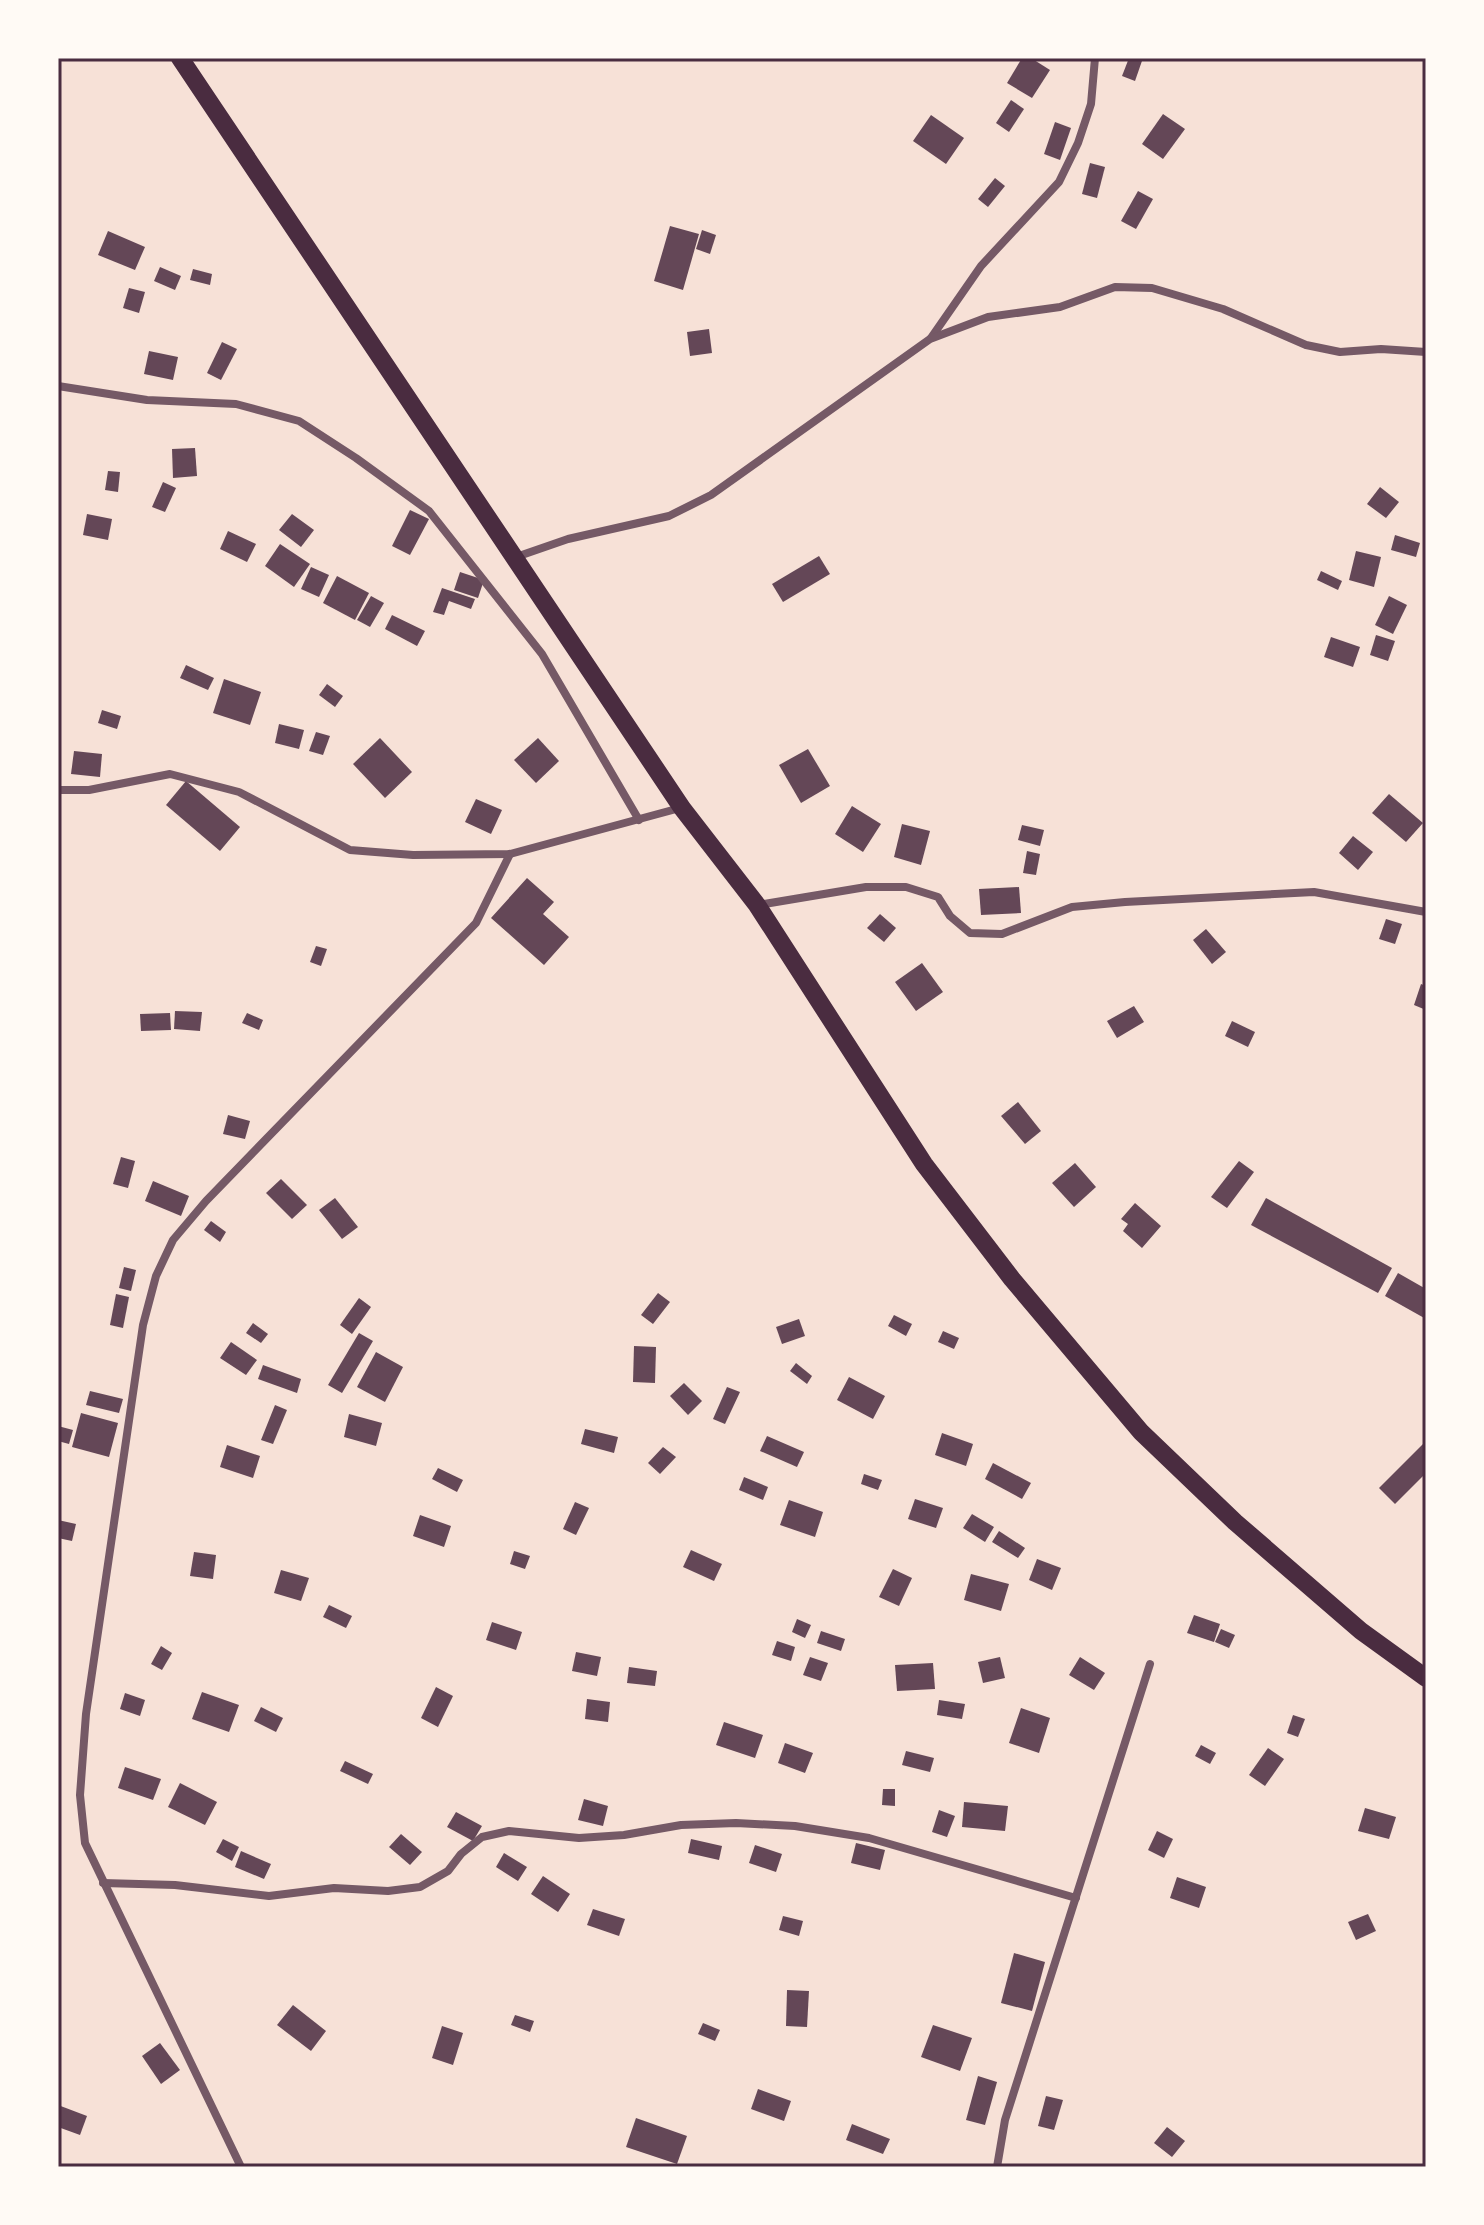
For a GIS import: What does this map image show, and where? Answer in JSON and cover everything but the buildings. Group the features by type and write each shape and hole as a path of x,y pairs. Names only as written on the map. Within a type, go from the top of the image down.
{"main road":[{"path":"180,58 682,808 757,905 924,1164 1012,1279 1141,1432 1246,1532 1361,1631 1426,1678"}],"street":[{"path":"930,339 981,266 1059,182 1078,143 1091,104 1095,58"},
{"path":"515,557 568,539 669,516 711,495 930,339 988,317 1060,307 1115,287 1152,288 1223,309 1306,345 1340,352 1381,349 1426,352"},
{"path":"58,386 147,400 236,404 299,421 429,511 542,654 639,820"},
{"path":"58,790 89,790 170,774 239,792 350,850 413,855 510,854 682,808"},
{"path":"241,2167 85,1843 80,1795 81,1757 143,1325 156,1276 173,1240 206,1201 476,923 510,854"},
{"path":"757,905 866,887 906,887 938,897 950,916 970,933 1002,934 1072,907 1235,896 1314,892 1426,912"},
{"path":"997,2167 1005,2120 1150,1664"},
{"path":"103,1883 175,1885 269,1896 334,1888 388,1891 420,1887 448,1871 461,1854 482,1837 509,1831 579,1838 624,1835 681,1825 736,1823 795,1826 869,1838 1076,1898"}]}
